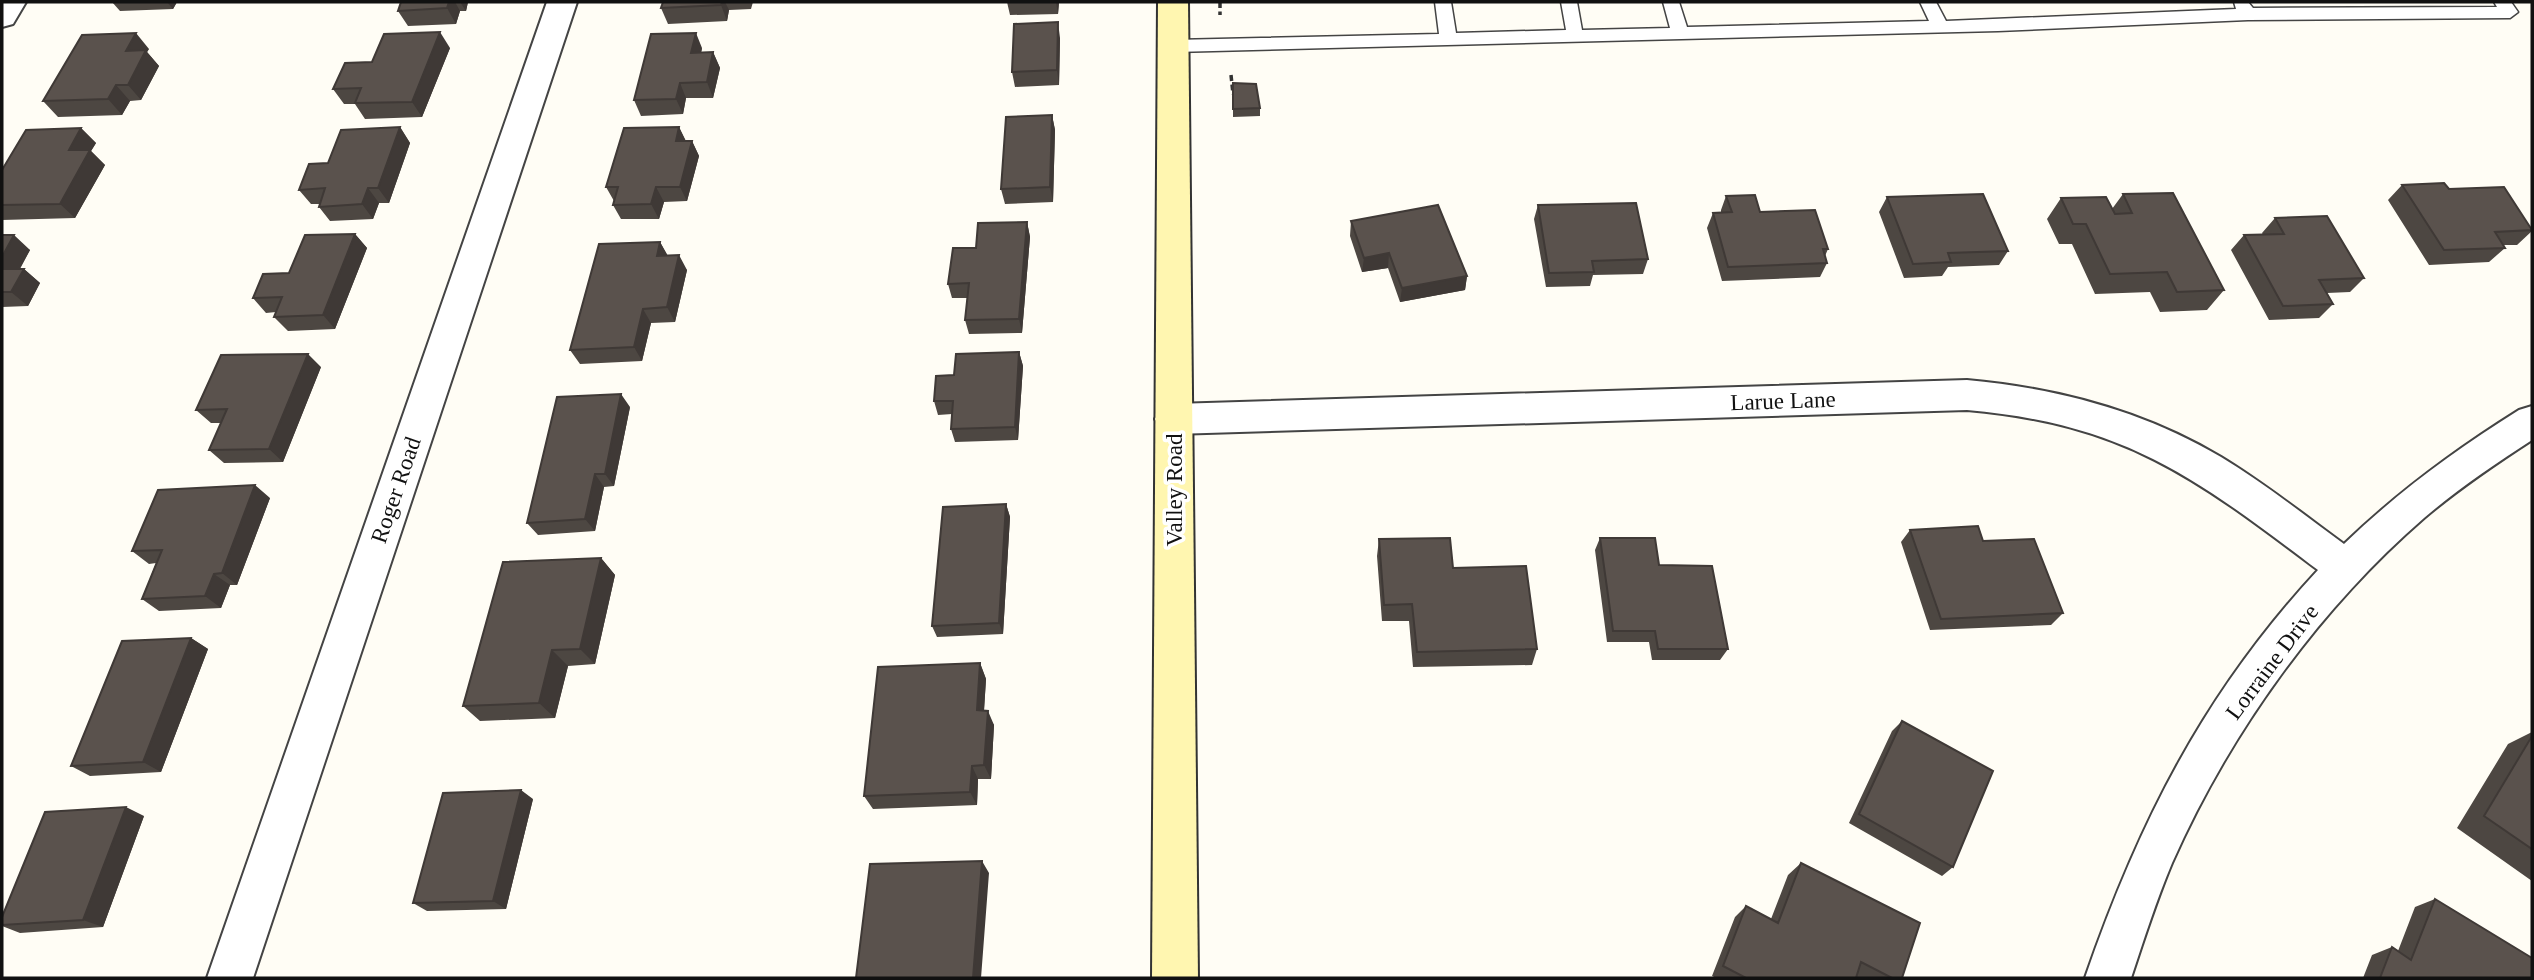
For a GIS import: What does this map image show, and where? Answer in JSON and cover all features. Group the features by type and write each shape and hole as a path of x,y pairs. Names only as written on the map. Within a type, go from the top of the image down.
{"street":[{"path":"2,17 11,2"},
{"name":"Roger Road","path":"230,978 562,2"},
{"name":"Valley Road","path":"1174,2 1175,978"},
{"name":"Larue Lane","path":"1174,419 1968,396 2010,398 2054,406 2121,426 2187,457 2248,497 2347,569"},
{"name":"Lorraine Drive","path":"2108,978 2135,898 2176,809 2232,712 2298,623 2395,519 2470,461 2532,421"}],"lane":[{"path":"1443,2 1448,39"},
{"path":"1569,2 1575,36"},
{"path":"1671,2 1680,33"},
{"path":"1928,2 1940,26"},
{"path":"1174,46 1940,26 2244,8 2382,7 2510,12 2502,2"}],"building":[{"path":"401,2 449,2 447,8 398,11"},
{"path":"663,2 722,2 721,5 661,8"},
{"path":"1058,22 1057,70 1012,72 1014,24"},
{"path":"440,32 412,102 355,103 361,88 333,89 345,63 372,62 384,34"},
{"path":"136,33 126,51 146,50 128,85 116,85 108,99 43,101 82,35"},
{"path":"696,33 691,53 713,52 707,82 680,83 676,99 634,100 651,34"},
{"path":"1233,83 1256,84 1260,108 1233,109"},
{"path":"1052,115 1050,187 1001,189 1006,117"},
{"path":"400,127 378,188 368,188 362,204 319,207 325,188 299,190 309,164 328,163 341,130"},
{"path":"679,127 676,141 692,141 680,187 656,187 651,204 613,205 618,187 606,187 624,128"},
{"path":"81,128 69,150 90,150 60,204 2,205 2,170 26,130"},
{"path":"2444,183 2449,189 2504,187 2532,230 2495,232 2505,248 2444,250 2402,185"},
{"path":"2173,193 2224,290 2177,292 2167,272 2110,274 2086,224 2073,224 2061,198 2106,197 2115,214 2132,213 2123,194"},
{"path":"1983,194 2008,251 1948,253 1951,262 1913,264 1887,197"},
{"path":"1755,195 1760,212 1815,210 1828,249 1823,249 1827,263 1728,267 1713,213 1732,212 1726,196"},
{"path":"1636,203 1648,259 1592,261 1594,272 1549,273 1538,205"},
{"path":"1438,205 1467,276 1402,288 1389,253 1364,258 1351,221"},
{"path":"2327,216 2364,278 2319,280 2333,304 2283,306 2244,235 2284,234 2275,218"},
{"path":"1027,222 1019,319 965,320 969,283 948,284 953,248 976,248 978,223"},
{"path":"355,234 323,315 274,317 282,297 253,298 263,274 289,273 305,235"},
{"path":"2,235 14,235 2,257"},
{"path":"660,242 657,256 679,255 667,307 643,309 634,347 570,350 599,244"},
{"path":"2,269 24,269 11,292 2,292"},
{"path":"1019,352 1015,427 951,429 953,401 934,401 936,376 954,375 956,354"},
{"path":"308,354 269,449 209,450 227,409 196,410 221,355"},
{"path":"621,394 605,474 595,474 585,519 527,523 557,397"},
{"path":"255,485 222,573 214,574 205,596 142,599 162,550 132,551 158,490"},
{"path":"1006,504 999,623 932,626 943,507"},
{"path":"1978,526 1983,541 2034,539 2063,613 1941,619 1910,530"},
{"path":"1450,538 1453,568 1526,566 1537,649 1417,652 1412,604 1384,605 1379,539"},
{"path":"1600,538 1655,538 1659,565 1712,566 1728,649 1658,649 1655,631 1613,631"},
{"path":"601,558 580,649 552,650 539,703 463,706 503,562"},
{"path":"191,638 143,762 71,766 122,641"},
{"path":"980,663 977,710 988,711 984,765 972,766 970,792 864,796 878,667"},
{"path":"1902,721 1993,771 1953,867 1859,814"},
{"path":"2532,736 2532,849 2484,816"},
{"path":"521,790 493,901 413,903 443,793"},
{"path":"126,807 83,920 2,925 2,917 45,812"},
{"path":"982,861 973,978 856,978 870,864"},
{"path":"1801,863 1920,923 1902,978 1892,978 1861,962 1856,978 1746,978 1723,966 1746,906 1778,923"},
{"path":"2435,899 2532,958 2532,978 2380,978 2392,947 2411,960"}]}
